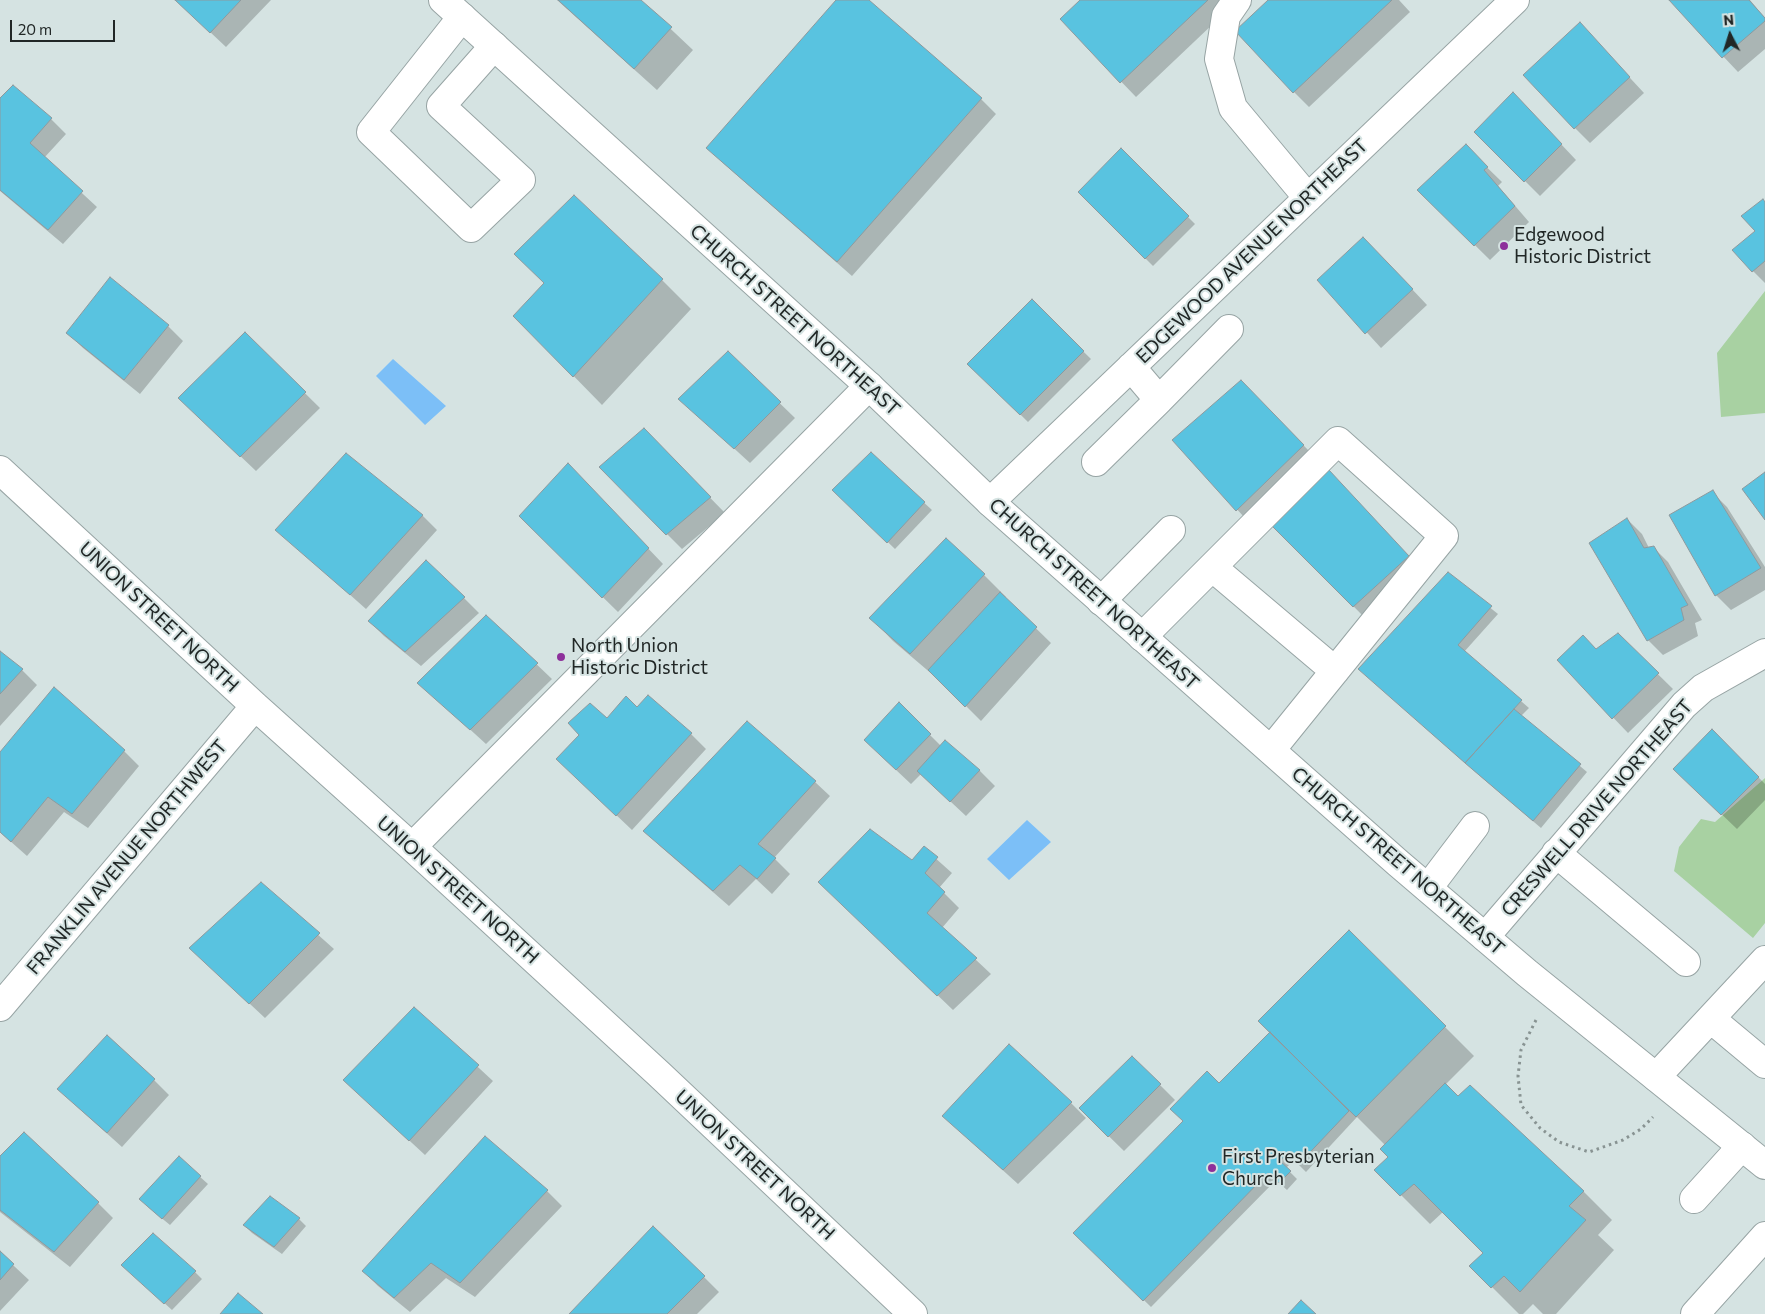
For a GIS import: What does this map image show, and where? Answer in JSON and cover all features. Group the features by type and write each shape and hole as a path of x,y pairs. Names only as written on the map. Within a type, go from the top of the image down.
{"street":[{"path":"1236,0 1226,16 1219,59 1233,108 1308,198"},
{"name":"EDGEWOOD AVENUE NORTHEAST","path":"990,502 1515,0"},
{"path":"453,9 371,132 471,228 521,180 441,106 494,46"},
{"name":"CHURCH STREET NORTHEAST","path":"453,9 869,386 990,502 1101,601 1526,973 1765,1165"},
{"path":"1096,462 1229,329"},
{"path":"1131,367 1159,400"},
{"path":"412,847 869,386"},
{"path":"1142,637 1338,442 1444,536 1271,750"},
{"name":"UNION STREET NORTH","path":"0,470 255,706 667,1081 913,1314"},
{"path":"1101,601 1171,530"},
{"path":"1212,567 1335,671"},
{"name":"CRESWELL DRIVE NORTHEAST","path":"1484,937 1684,705 1703,688 1765,653"},
{"name":"FRANKLIN AVENUE NORTHWEST","path":"0,1007 255,706"},
{"path":"1428,888 1475,826"},
{"path":"1556,854 1686,962"},
{"path":"1656,1077 1765,960"},
{"path":"1711,1018 1765,1064"},
{"path":"1694,1199 1742,1146"},
{"path":"1695,1314 1765,1236"}],"path":[{"path":"1540,1012 1521,1050 1518,1076 1521,1105 1540,1128 1559,1142 1589,1152 1623,1140 1641,1129 1656,1113"}],"green space":[{"path":"1765,291 1765,413 1721,417 1717,353"},
{"path":"1765,778 1765,923 1753,938 1674,871 1679,847 1701,819 1715,822"}],"water":[{"path":"393,359 446,406 425,425 376,376"},
{"path":"1027,820 1051,842 1009,880 987,859"}],"building":[{"path":"175,0 241,0 210,33"},
{"path":"558,0 641,0 672,27 634,69"},
{"path":"836,0 869,0 982,98 837,262 706,148"},
{"path":"1080,0 1208,0 1120,83 1060,19"},
{"path":"1268,0 1392,0 1293,93 1235,31"},
{"path":"1669,0 1749,0 1765,18 1765,21 1722,58"},
{"path":"1580,22 1630,77 1574,129 1523,75"},
{"path":"13,85 52,118 30,143 83,191 48,230 0,190 0,98"},
{"path":"1513,92 1562,144 1524,182 1474,132"},
{"path":"1466,144 1488,167 1484,170 1515,206 1474,246 1417,190"},
{"path":"1121,148 1189,216 1145,259 1078,192"},
{"path":"574,195 663,279 573,377 513,316 544,283 514,254"},
{"path":"1763,199 1765,202 1765,261 1752,272 1732,250 1755,231 1741,216"},
{"path":"1363,237 1413,289 1365,334 1317,280"},
{"path":"110,277 169,325 124,380 66,333"},
{"path":"1032,299 1084,351 1020,415 967,364"},
{"path":"245,332 306,392 240,457 178,398"},
{"path":"728,351 781,402 734,449 678,399"},
{"path":"1241,380 1304,445 1236,511 1172,440"},
{"path":"644,428 711,497 666,535 599,467"},
{"path":"871,452 925,502 887,543 832,490"},
{"path":"346,453 423,515 350,595 275,530"},
{"path":"568,463 649,548 602,598 519,516"},
{"path":"1329,470 1409,556 1353,607 1270,524"},
{"path":"1765,472 1765,520 1742,489"},
{"path":"1713,490 1761,568 1715,596 1669,515"},
{"path":"1627,518 1644,548 1654,546 1688,605 1681,608 1684,620 1647,641 1589,543"},
{"path":"946,538 985,574 910,654 869,618"},
{"path":"426,560 465,597 405,652 368,621"},
{"path":"1448,572 1492,606 1458,645 1522,700 1465,763 1358,669"},
{"path":"1000,592 1037,627 965,707 928,670"},
{"path":"486,615 538,663 470,730 417,683"},
{"path":"1618,633 1659,673 1612,719 1557,660 1583,635 1596,649"},
{"path":"0,651 23,669 0,694"},
{"path":"54,687 125,750 72,814 48,797 11,842 0,832 0,752"},
{"path":"648,695 692,733 616,816 556,759 579,735 568,723 590,703 607,718 626,696 637,707"},
{"path":"899,702 931,734 896,770 864,740"},
{"path":"1514,709 1581,764 1533,821 1465,763"},
{"path":"747,721 816,781 758,844 776,858 757,879 740,865 713,891 643,831"},
{"path":"1712,729 1759,777 1721,815 1673,769"},
{"path":"945,740 980,770 950,802 917,771"},
{"path":"870,829 912,860 924,846 938,857 925,873 945,892 927,913 977,958 937,996 818,882"},
{"path":"261,882 320,933 249,1004 189,948"},
{"path":"1349,930 1446,1026 1356,1117 1258,1021"},
{"path":"414,1007 479,1065 409,1141 343,1080"},
{"name":"First Presbyterian Church","path":"1270,1032 1349,1111 1298,1165 1287,1153 1280,1161 1291,1171 1279,1183 1268,1173 1143,1301 1073,1233 1183,1121 1170,1109 1207,1071 1219,1083"},
{"path":"107,1035 155,1079 107,1133 57,1089"},
{"path":"1009,1044 1072,1102 1003,1170 942,1116"},
{"path":"1132,1056 1161,1084 1108,1137 1079,1108"},
{"path":"1445,1083 1458,1096 1470,1085 1584,1191 1569,1206 1586,1220 1520,1292 1504,1276 1491,1288 1469,1266 1483,1253 1414,1184 1400,1196 1374,1170 1388,1157 1380,1149"},
{"path":"24,1132 99,1202 54,1252 0,1210 0,1156"},
{"path":"485,1136 548,1190 460,1283 431,1263 394,1298 362,1271"},
{"path":"179,1156 201,1176 162,1219 139,1199"},
{"path":"270,1196 300,1218 274,1247 243,1225"},
{"path":"653,1226 705,1276 667,1314 569,1314"},
{"path":"153,1233 196,1271 164,1304 121,1265"},
{"path":"0,1251 14,1264 0,1280"},
{"path":"238,1293 263,1314 220,1314"},
{"path":"1301,1300 1316,1314 1288,1314"}],"place":[{"name":"Edgewood Historic District","path":"1504,246"},
{"name":"North Union Historic District","path":"561,657"},
{"name":"First Presbyterian Church","path":"1212,1168"}]}
